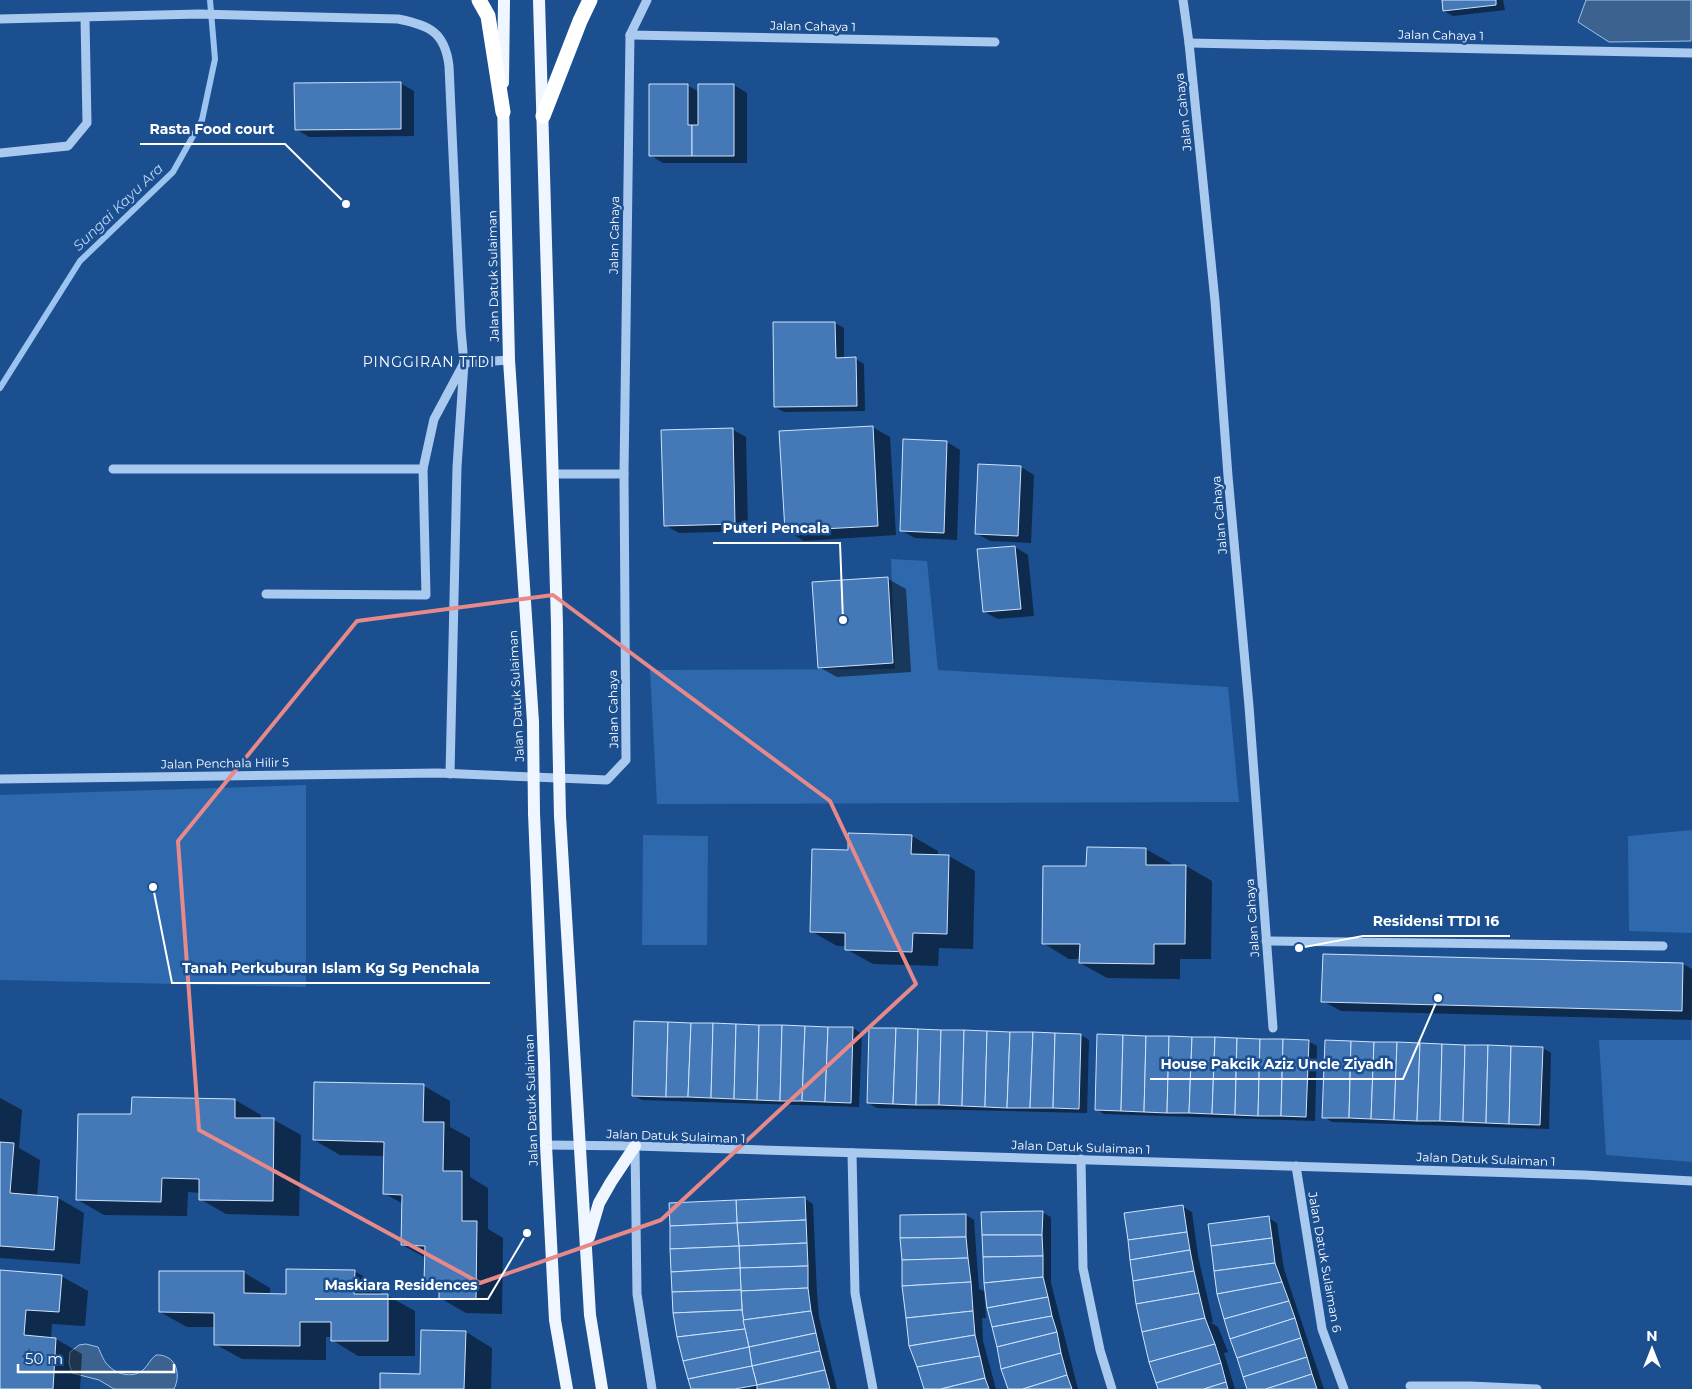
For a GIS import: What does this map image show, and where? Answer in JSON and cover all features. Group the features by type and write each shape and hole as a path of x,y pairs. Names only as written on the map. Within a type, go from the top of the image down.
{"highway":[{"path":"479,0 488,16 503,112"},
{"path":"543,116 590,0"}],"main road":[{"name":"Jalan Datuk Sulaiman","path":"504,0 503,112 508,360 532,722 546,1146 556,1320 567,1389"},
{"path":"539,0 557,625 560,816 590,1315 602,1389"},
{"path":"586,1245 599,1203 635,1146"}],"street":[{"name":"Jalan Cahaya","path":"450,774 606,780 626,760 624,474 630,34 647,0"},
{"name":"Jalan Cahaya","path":"1183,0 1215,301 1228,476 1249,706 1273,1028"},
{"path":"0,19 199,14 398,19 419,23 441,38 447,53 449,66 464,363 457,467 450,774"},
{"path":"0,153 68,146 86,123 86,18"},
{"name":"Jalan Cahaya 1","path":"630,34 995,42"},
{"name":"Jalan Cahaya 1","path":"1189,43 1692,53"},
{"path":"464,363 508,360"},
{"path":"266,594 426,595 424,469 434,420 464,363"},
{"path":"113,468 424,469"},
{"path":"552,474 624,474"},
{"name":"Jalan Penchala Hilir 5","path":"0,779 280,774 450,774"},
{"path":"1266,940 1664,946"},
{"name":"Jalan Datuk Sulaiman 1","path":"546,1146 635,1146 1081,1159 1614,1176 1692,1181"},
{"path":"635,1146 637,1294 652,1389"},
{"path":"852,1153 855,1293 873,1389"},
{"path":"1081,1159 1083,1268 1100,1350 1112,1389"},
{"name":"Jalan Datuk Sulaiman 6","path":"1296,1166 1322,1329 1344,1389"},
{"path":"1410,1386 1536,1389"}],"highlighted area":[{"path":"553,595 830,801 916,984 661,1220 480,1283 199,1130 178,841 357,621"}],"shaded area":[{"path":"1586,0 1691,0 1691,41 1609,42 1578,22"},
{"path":"891,559 927,561 938,670 1228,687 1239,802 657,804 650,670 895,669"},
{"path":"306,785 306,987 0,980 0,795"},
{"path":"1692,830 1692,933 1629,931 1628,836"},
{"path":"643,835 708,836 707,945 642,945"},
{"path":"1692,933 1692,1162 1606,1155 1599,1040 1691,1040"},
{"path":"86,1344 98,1347 104,1360 113,1370 126,1375 135,1374 145,1368 156,1355 168,1358 172,1361 177,1371 174,1389 114,1389 99,1380 72,1373 69,1363 70,1352 79,1345"}],"building":[{"path":"1442,0 1496,0 1496,5 1443,11"},
{"path":"401,82 401,129 295,130 294,83"},
{"path":"649,84 688,84 688,125 692,125 692,156 649,156"},
{"path":"698,84 734,84 734,156 692,156 692,125 698,125"},
{"path":"773,322 835,322 836,358 856,357 857,406 774,407"},
{"path":"873,426 878,526 785,531 779,431"},
{"path":"733,428 735,524 664,526 661,430"},
{"path":"903,439 947,441 944,533 900,531"},
{"path":"978,464 1021,466 1018,536 975,534"},
{"path":"1015,546 1021,609 983,612 977,549"},
{"path":"888,577 893,663 818,668 812,582"},
{"path":"848,833 912,835 911,854 949,855 947,934 913,933 912,952 845,950 845,933 810,932 812,849 848,850"},
{"path":"1087,847 1146,848 1146,865 1186,865 1185,944 1154,944 1154,964 1079,963 1080,944 1042,944 1043,866 1086,866"},
{"path":"1323,954 1683,963 1682,1011 1321,1002"},
{"path":"634,1021 668,1022 666,1097 632,1096"},
{"path":"668,1022 691,1023 688,1097 666,1097"},
{"path":"691,1023 713,1023 711,1098 688,1097"},
{"path":"713,1023 736,1024 734,1099 711,1098"},
{"path":"736,1024 759,1025 757,1100 734,1099"},
{"path":"759,1025 782,1025 780,1101 757,1100"},
{"path":"782,1025 805,1026 802,1101 780,1101"},
{"path":"805,1026 828,1027 825,1102 802,1101"},
{"path":"828,1027 853,1027 851,1103 825,1102"},
{"path":"869,1028 896,1028 893,1104 867,1103"},
{"path":"896,1028 918,1029 916,1105 893,1104"},
{"path":"918,1029 941,1030 939,1105 916,1105"},
{"path":"941,1030 964,1030 962,1106 939,1105"},
{"path":"964,1030 987,1031 985,1107 962,1106"},
{"path":"987,1031 1010,1032 1007,1108 985,1107"},
{"path":"1010,1032 1033,1032 1030,1108 1007,1108"},
{"path":"1033,1032 1055,1033 1053,1108 1030,1108"},
{"path":"1055,1033 1081,1034 1079,1109 1053,1108"},
{"path":"1097,1034 1123,1035 1121,1111 1095,1110"},
{"path":"1123,1035 1146,1036 1144,1112 1121,1111"},
{"path":"1146,1036 1169,1036 1167,1113 1144,1112"},
{"path":"1169,1036 1192,1037 1189,1113 1167,1113"},
{"path":"1192,1037 1215,1037 1212,1114 1189,1113"},
{"path":"1215,1037 1237,1038 1235,1115 1212,1114"},
{"path":"1237,1038 1260,1039 1258,1116 1235,1115"},
{"path":"1260,1039 1283,1039 1281,1116 1258,1116"},
{"path":"1283,1039 1309,1040 1306,1117 1281,1116"},
{"path":"1325,1040 1351,1041 1349,1118 1322,1118"},
{"path":"1351,1041 1374,1042 1371,1119 1349,1118"},
{"path":"1374,1042 1397,1042 1394,1120 1371,1119"},
{"path":"1397,1042 1420,1043 1417,1121 1394,1120"},
{"path":"1420,1043 1442,1044 1440,1121 1417,1121"},
{"path":"1442,1044 1465,1045 1463,1122 1440,1121"},
{"path":"1465,1045 1488,1045 1486,1123 1463,1122"},
{"path":"1488,1045 1511,1046 1509,1124 1486,1123"},
{"path":"1511,1046 1543,1047 1540,1125 1509,1124"},
{"path":"314,1082 424,1084 423,1122 444,1122 443,1171 462,1171 462,1221 477,1221 476,1299 439,1299 439,1284 424,1283 425,1246 401,1245 402,1195 383,1194 384,1142 313,1140"},
{"path":"132,1097 235,1099 235,1118 274,1118 273,1201 199,1200 199,1179 162,1178 161,1202 76,1200 78,1114 131,1114"},
{"path":"0,1142 14,1143 10,1193 58,1197 54,1250 0,1246"},
{"path":"805,1197 806,1220 737,1223 736,1200"},
{"path":"736,1200 737,1223 670,1226 669,1203"},
{"path":"1183,1205 1187,1232 1128,1240 1124,1213"},
{"path":"1043,1211 1042,1235 982,1235 981,1212"},
{"path":"966,1214 966,1237 900,1238 900,1215"},
{"path":"1269,1216 1272,1238 1211,1246 1208,1224"},
{"path":"806,1220 807,1243 739,1246 737,1223"},
{"path":"737,1223 739,1246 670,1249 670,1226"},
{"path":"1187,1232 1190,1250 1130,1260 1128,1240"},
{"path":"982,1235 1042,1235 1043,1256 983,1257"},
{"path":"966,1237 968,1258 902,1260 900,1238"},
{"path":"1272,1238 1275,1263 1214,1271 1211,1246"},
{"path":"807,1243 808,1266 740,1268 739,1246"},
{"path":"739,1246 740,1268 671,1272 670,1249"},
{"path":"1190,1250 1194,1271 1133,1281 1130,1260"},
{"path":"1043,1256 1043,1277 984,1283 983,1257"},
{"path":"968,1258 971,1282 902,1286 902,1260"},
{"path":"1275,1263 1282,1282 1217,1294 1214,1271"},
{"path":"808,1266 808,1288 741,1291 740,1268"},
{"path":"740,1268 741,1290 672,1292 671,1272"},
{"path":"286,1269 355,1270 354,1294 388,1294 388,1341 331,1341 331,1322 300,1322 300,1346 214,1345 214,1313 159,1312 159,1271 244,1271 244,1293 286,1294"},
{"path":"0,1270 62,1275 59,1312 26,1310 24,1335 56,1338 53,1389 0,1389"},
{"path":"1194,1271 1199,1293 1136,1304 1133,1281"},
{"path":"1043,1277 1048,1297 987,1308 984,1283"},
{"path":"971,1282 973,1311 906,1318 902,1286"},
{"path":"1282,1282 1289,1301 1224,1319 1217,1294"},
{"path":"808,1288 811,1311 743,1320 741,1291"},
{"path":"741,1290 742,1310 673,1313 672,1292"},
{"path":"1199,1293 1205,1318 1142,1332 1136,1304"},
{"path":"1048,1297 1052,1316 992,1327 987,1308"},
{"path":"1289,1301 1295,1318 1230,1339 1224,1319"},
{"path":"742,1310 745,1329 677,1337 673,1313"},
{"path":"811,1311 816,1333 749,1347 743,1320"},
{"path":"973,1311 975,1335 909,1346 906,1318"},
{"path":"1052,1316 1057,1332 997,1347 992,1327"},
{"path":"1205,1318 1215,1344 1149,1362 1142,1332"},
{"path":"1295,1318 1301,1338 1237,1358 1230,1339"},
{"path":"745,1329 749,1347 683,1361 677,1337"},
{"path":"421,1330 466,1331 464,1389 380,1389 380,1373 420,1374"},
{"path":"1057,1332 1061,1353 1001,1369 997,1347"},
{"path":"816,1333 820,1351 752,1366 749,1347"},
{"path":"975,1335 980,1356 917,1367 909,1346"},
{"path":"1301,1338 1307,1357 1243,1377 1237,1358"},
{"path":"1215,1344 1221,1363 1156,1383 1149,1362"},
{"path":"749,1347 752,1366 688,1379 683,1361"},
{"path":"820,1351 825,1370 757,1385 752,1366"},
{"path":"1061,1353 1067,1375 1023,1389 1008,1389 1001,1369"},
{"path":"980,1356 985,1378 941,1389 924,1389 917,1367"},
{"path":"1307,1357 1312,1374 1266,1389 1247,1389 1243,1377"},
{"path":"1221,1363 1226,1382 1204,1389 1158,1389 1156,1383"},
{"path":"752,1366 757,1385 735,1389 691,1389 688,1379"},
{"path":"825,1370 830,1389 757,1389 757,1385"},
{"path":"1312,1374 1317,1389 1266,1389"},
{"path":"1067,1375 1072,1389 1023,1389"},
{"path":"985,1378 989,1389 941,1389"},
{"path":"1226,1382 1228,1389 1204,1389"}],"waterway":[{"name":"Sungai Kayu Ara","path":"0,388 80,261 173,172 202,120 215,59 210,0"}],"place":[{"name":"Rasta Food court","path":"346,204"},
{"name":"Puteri Pencala","path":"843,620"},
{"name":"Tanah Perkuburan Islam Kg Sg Penchala","path":"153,887"},
{"name":"Residensi TTDI 16","path":"1299,948"},
{"name":"House Pakcik Aziz Uncle Ziyadh","path":"1438,998"},
{"name":"Maskiara Residences","path":"527,1233"}],"district":[{"name":"PINGGIRAN TTDI","path":"429,362"}]}
